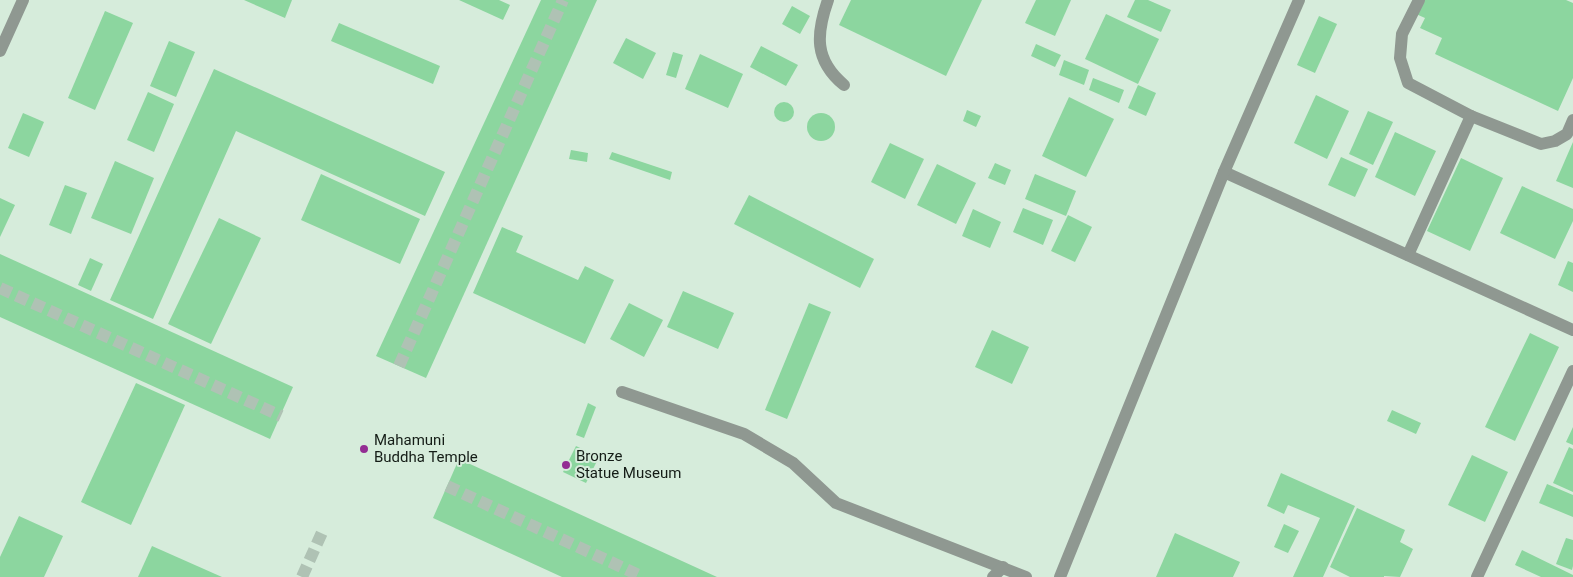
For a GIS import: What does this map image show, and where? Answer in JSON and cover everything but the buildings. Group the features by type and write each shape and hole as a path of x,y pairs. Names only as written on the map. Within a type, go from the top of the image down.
{"street":[{"path":"0,51 23,0"},
{"path":"828,0 820,29 820,47 824,62 834,78 844,85"},
{"path":"1060,577 1224,172 1299,0"},
{"path":"1419,0 1402,34 1400,58 1408,83 1471,116 1541,144 1555,141 1567,134 1573,120"},
{"path":"1408,255 1471,116"},
{"path":"1224,172 1573,330"},
{"path":"1477,577 1573,371"},
{"path":"622,392 744,434 793,464 836,503 1026,577"},
{"path":"993,577 1003,568"}],"tunnel":[{"path":"399,366 563,0"},
{"path":"0,288 281,416"},
{"path":"447,486 643,577"},
{"path":"302,577 324,528"}],"place":[{"name":"Mahamuni Buddha Temple","path":"364,449"},
{"name":"Bronze Statue Museum","path":"566,465"}]}
